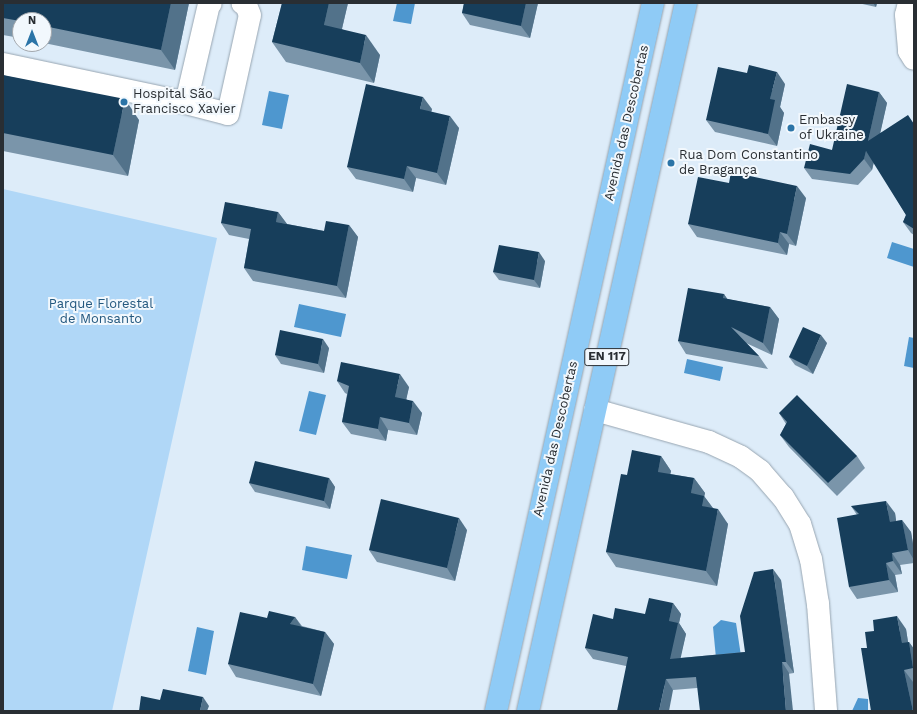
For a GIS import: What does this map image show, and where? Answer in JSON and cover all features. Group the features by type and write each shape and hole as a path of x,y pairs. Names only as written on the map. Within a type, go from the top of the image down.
{"main road":[{"name":"Avenida das Descobertas","path":"496,711 653,3"},
{"name":"EN 117","path":"528,711 686,3"}],"street":[{"path":"186,103 209,4 211,3"},
{"path":"3,64 186,103 228,114 250,15 246,5 242,3"},
{"path":"909,3 906,15 909,51 914,59"},
{"path":"595,410 709,442 735,454 760,471 783,497 800,524 811,559 826,711"}],"green space":[{"name":"Parque Florestal de Monsanto","path":"3,189 217,238 112,711 3,711"}],"water":[{"path":"397,3 415,3 411,24 393,21"},
{"path":"269,91 289,95 282,129 262,125"},
{"path":"892,242 914,249 914,267 887,258"},
{"path":"299,304 346,314 341,337 294,327"},
{"path":"909,337 914,338 914,368 904,366"},
{"path":"687,359 723,367 720,381 684,373"},
{"path":"309,391 326,395 316,435 299,431"},
{"path":"306,546 352,555 347,579 302,570"},
{"path":"721,620 736,623 741,656 716,658 713,627"},
{"path":"197,627 214,631 206,675 188,671"},
{"path":"858,698 868,699 868,711 852,711"}],"building":[{"path":"3,3 171,3 161,50 52,28 52,12 12,12 12,20 3,18"},
{"path":"282,3 329,3 324,25 366,35 360,63 272,42"},
{"path":"464,3 526,3 521,26 462,13"},
{"path":"749,65 777,72 770,99 775,100 768,134 706,120 718,67 747,73"},
{"path":"3,75 125,99 113,155 3,133"},
{"path":"366,84 423,97 420,109 450,116 437,173 407,166 404,179 347,167"},
{"path":"847,84 879,92 868,141 908,115 914,124 914,229 903,222 906,215 866,151 864,159 850,174 804,168 810,144 832,150"},
{"path":"731,172 797,186 787,234 780,232 778,243 688,224 698,177 729,183"},
{"path":"225,202 278,212 276,222 324,231 326,221 349,225 337,286 244,268 251,229 221,223"},
{"path":"499,245 539,252 534,280 493,272"},
{"path":"688,288 724,294 723,298 770,307 763,343 731,327 759,356 678,341"},
{"path":"803,327 821,335 807,366 789,357"},
{"path":"280,330 323,339 318,364 275,355"},
{"path":"341,362 400,374 395,397 413,401 409,423 380,417 378,429 342,422 349,386 337,381"},
{"path":"797,395 857,456 828,483 780,435 787,422 779,413"},
{"path":"632,450 661,456 658,472 694,478 691,493 704,496 702,506 718,509 706,571 606,552 621,474 627,475"},
{"path":"255,461 329,478 324,501 249,483"},
{"path":"381,499 459,518 447,568 369,550"},
{"path":"886,501 890,522 902,520 908,550 892,553 893,561 886,563 889,580 849,587 837,518 859,514 851,506"},
{"path":"773,569 786,662 782,662 786,711 700,711 696,677 666,679 659,711 617,711 628,657 585,648 593,614 613,619 615,608 645,614 649,598 673,603 669,621 678,623 670,659 745,652 740,616 754,572"},
{"path":"269,611 295,617 290,624 325,632 313,684 228,664 240,612 267,618"},
{"path":"897,616 902,643 909,642 913,668 904,670 913,711 871,711 861,648 867,648 865,632 874,631 873,620"},
{"path":"163,689 203,697 200,711 139,711 141,696 160,700"}],"place":[{"name":"Hospital São Francisco Xavier","path":"124,102"},
{"name":"Embassy of Ukraine","path":"791,128"},
{"name":"Rua Dom Constantino de Bragança","path":"671,163"}]}
